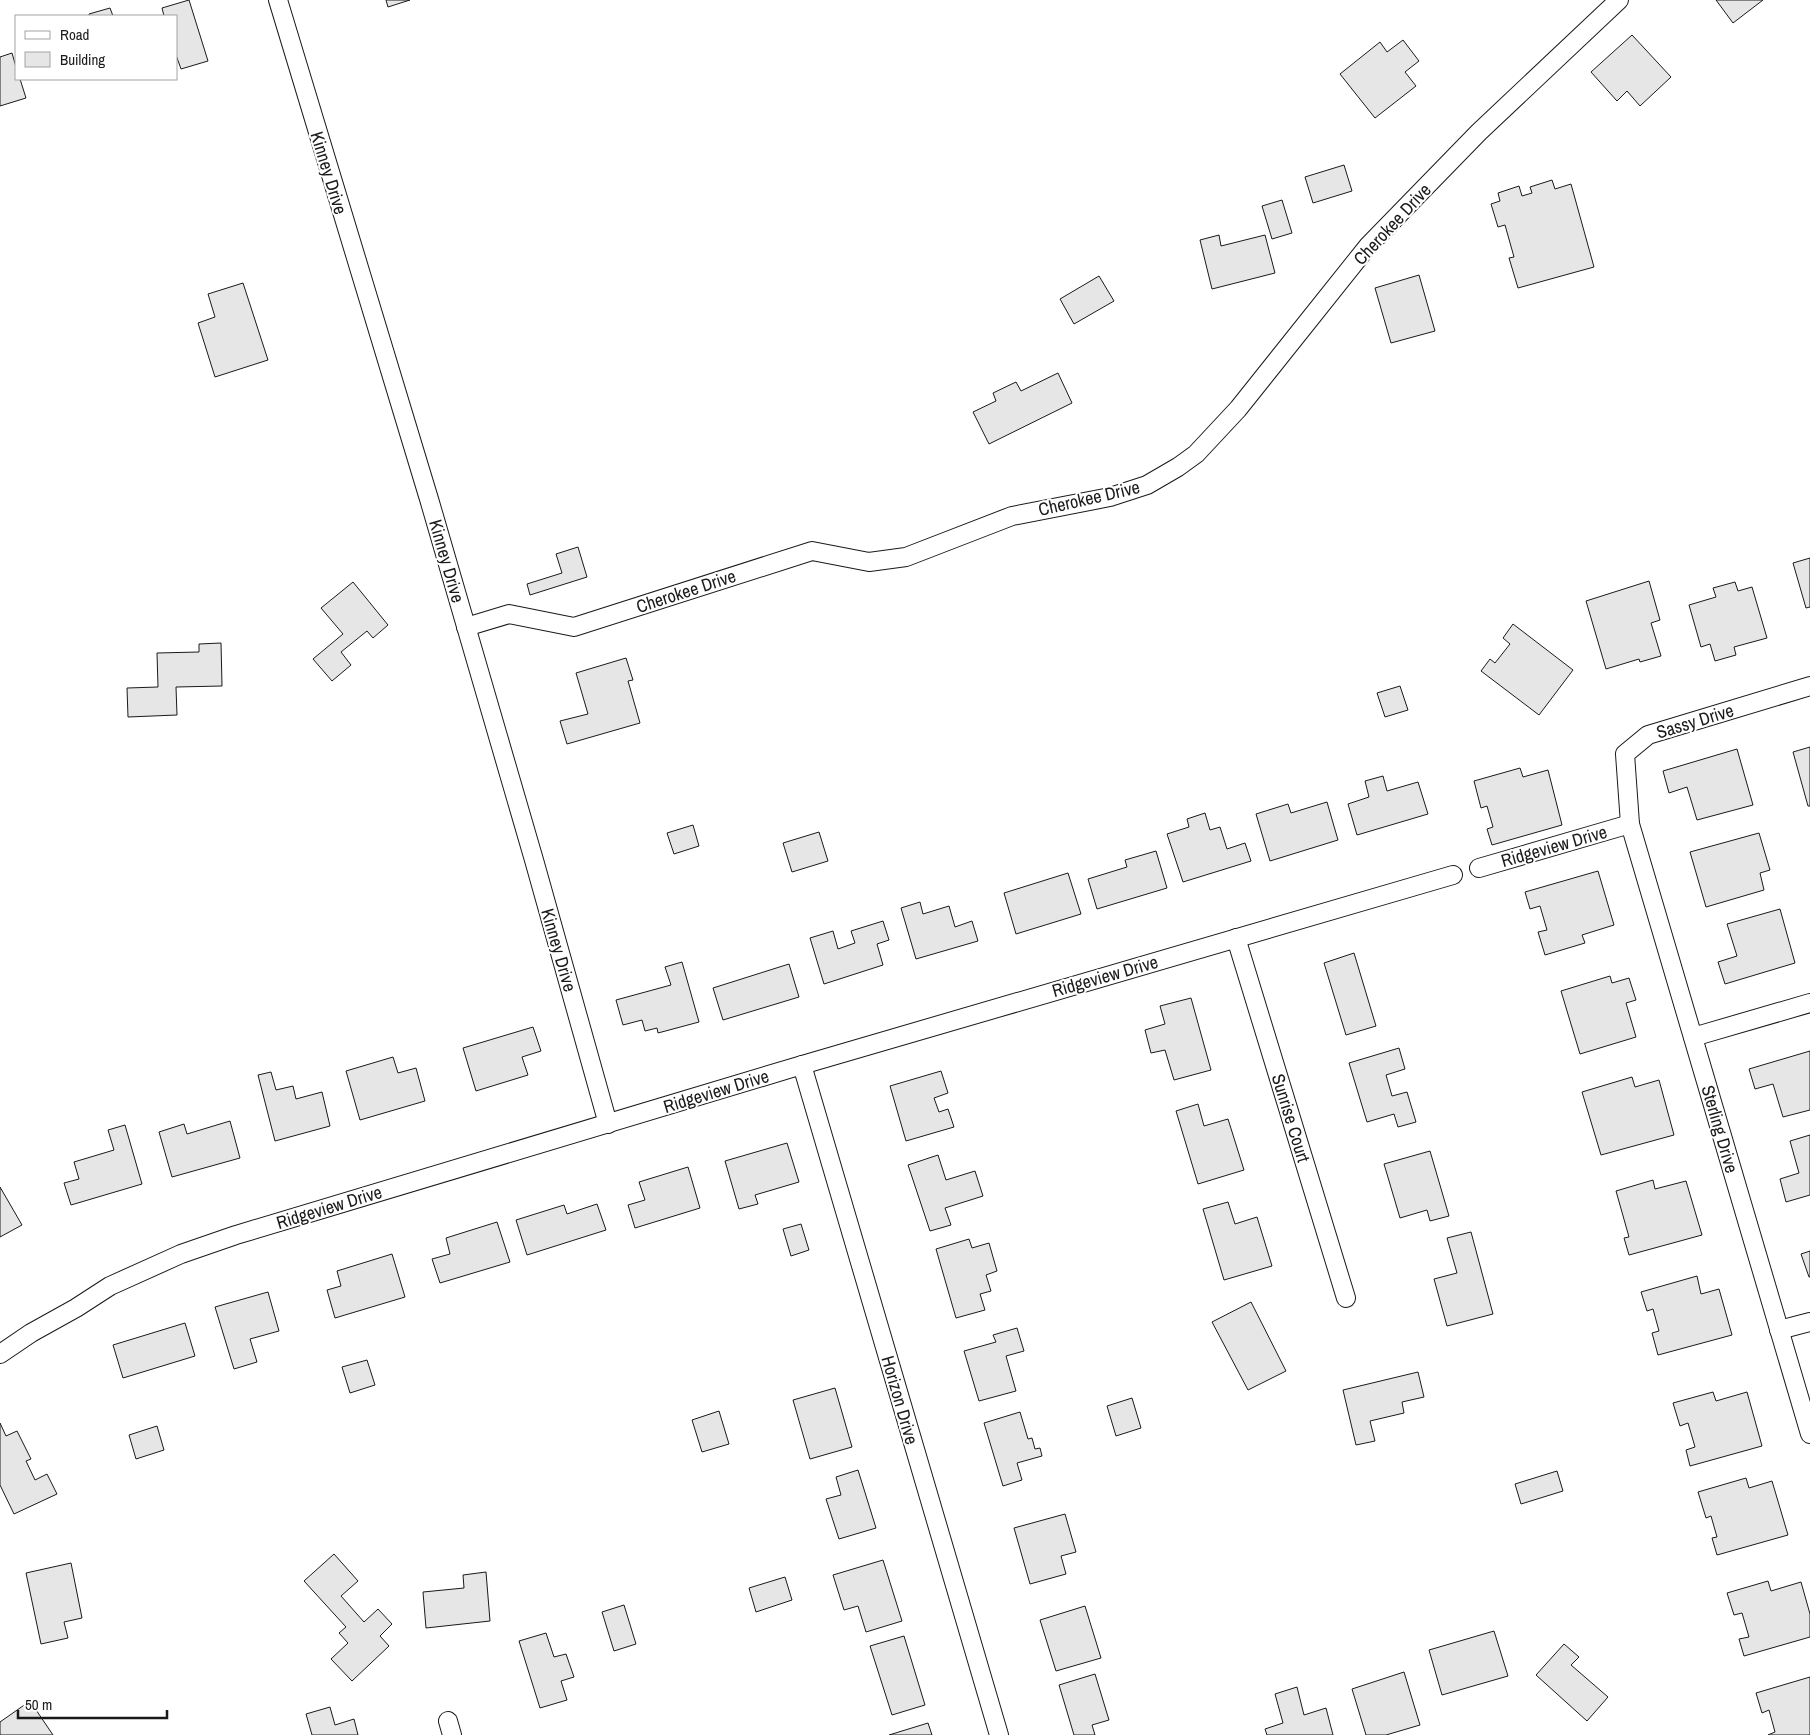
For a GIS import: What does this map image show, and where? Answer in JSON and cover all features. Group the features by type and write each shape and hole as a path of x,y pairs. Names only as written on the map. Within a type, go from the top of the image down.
{"street":[{"name":"Kinney Drive","path":"278,0 429,499 608,1124"},
{"name":"Cherokee Drive","path":"466,627 509,614 574,627 812,552 869,562 906,557 1012,516 1110,497 1147,485 1196,454 1238,409 1368,246 1479,132 1619,0"},
{"name":"Sassy Drive","path":"1630,824 1625,754 1648,735 1810,686"},
{"name":"Ridgeview Drive","path":"1479,868 1630,824"},
{"name":"Sterling Drive","path":"1630,824 1810,1434"},
{"name":"Ridgeview Drive","path":"0,1354 110,1286 182,1254 236,1234 802,1065 1453,875"},
{"name":"Sunrise Court","path":"1236,938 1346,1298"},
{"path":"1693,1037 1810,1003"},
{"name":"Horizon Drive","path":"802,1065 999,1735"},
{"path":"1780,1330 1810,1322"}],"building":[{"path":"189,0 208,61 181,69 178,61 178,15 164,15 162,8"},
{"path":"386,0 410,0 388,7"},
{"path":"1716,0 1763,0 1733,23"},
{"path":"110,8 113,15 89,15"},
{"path":"1632,35 1671,77 1640,106 1627,91 1617,101 1591,72"},
{"path":"1403,40 1419,61 1405,72 1416,86 1375,118 1340,74 1380,42 1387,52"},
{"path":"12,53 15,64 15,80 20,80 26,98 0,106 0,57"},
{"path":"1344,165 1352,191 1313,203 1305,177"},
{"path":"1552,180 1555,189 1571,184 1594,267 1518,288 1509,258 1514,257 1505,225 1498,227 1491,204 1500,201 1498,193 1519,186 1522,196 1532,193 1530,187"},
{"path":"1282,200 1292,233 1272,239 1262,206"},
{"path":"1219,235 1221,246 1265,235 1275,273 1212,289 1200,240"},
{"path":"1419,275 1435,331 1391,343 1375,288"},
{"path":"1099,276 1114,301 1074,324 1060,299"},
{"path":"243,283 268,360 215,377 198,323 215,317 208,294"},
{"path":"1058,373 1072,403 989,444 973,412 996,401 993,393 1016,382 1021,391"},
{"path":"578,547 587,577 530,595 527,584 562,573 556,554"},
{"path":"1810,558 1810,607 1806,608 1793,563"},
{"path":"1649,581 1660,620 1651,623 1661,656 1640,662 1639,659 1606,669 1586,601"},
{"path":"353,582 388,625 373,638 367,631 341,652 351,665 332,681 313,659 343,634 321,608"},
{"path":"1735,582 1738,591 1752,587 1767,638 1734,647 1736,655 1715,661 1710,644 1701,647 1689,605 1716,597 1713,588"},
{"path":"1513,624 1573,670 1539,715 1481,671 1490,659 1495,663 1510,644 1503,638"},
{"path":"221,643 222,686 176,687 177,715 128,717 127,688 158,687 157,653 199,652 199,644"},
{"path":"626,658 633,680 628,681 640,723 567,744 560,721 588,714 576,673"},
{"path":"1400,686 1408,710 1385,717 1377,693"},
{"path":"1810,747 1810,806 1808,806 1793,752"},
{"path":"1737,749 1753,805 1697,820 1687,787 1669,793 1663,771"},
{"path":"1520,768 1523,777 1548,770 1562,825 1492,845 1487,829 1493,827 1487,806 1481,808 1474,781"},
{"path":"1383,776 1387,791 1418,782 1428,814 1357,835 1348,804 1369,797 1365,781"},
{"path":"1327,802 1338,840 1270,861 1256,814 1288,804 1291,813"},
{"path":"1205,813 1210,830 1220,827 1227,849 1245,843 1251,861 1183,882 1167,834 1189,827 1187,819"},
{"path":"693,825 699,846 674,854 667,833"},
{"path":"819,832 828,861 792,872 783,843"},
{"path":"1759,833 1770,870 1760,873 1764,890 1706,907 1690,852"},
{"path":"1156,851 1167,888 1097,909 1088,879 1127,867 1125,860"},
{"path":"1598,871 1614,925 1582,935 1585,943 1545,955 1538,932 1547,930 1540,906 1530,909 1525,892"},
{"path":"1068,873 1081,914 1016,934 1004,893"},
{"path":"920,902 923,914 949,906 955,927 972,921 978,941 916,959 901,908"},
{"path":"1780,909 1795,963 1725,984 1718,962 1737,956 1727,924"},
{"path":"883,921 889,940 877,944 883,965 824,984 810,938 833,931 838,949 855,943 851,931"},
{"path":"1354,953 1376,1026 1346,1035 1324,963"},
{"path":"682,962 699,1022 658,1033 657,1028 645,1031 642,1020 623,1025 616,1000 671,985 665,967"},
{"path":"789,964 799,997 723,1020 713,988"},
{"path":"1610,976 1612,983 1629,978 1636,1000 1626,1003 1636,1037 1580,1054 1561,991"},
{"path":"1191,998 1211,1070 1174,1080 1165,1050 1151,1053 1145,1030 1165,1024 1160,1006"},
{"path":"533,1027 541,1051 522,1057 528,1075 476,1091 463,1048"},
{"path":"1399,1048 1405,1069 1386,1075 1392,1096 1407,1092 1416,1122 1398,1127 1394,1114 1367,1122 1349,1063"},
{"path":"1810,1051 1810,1110 1783,1117 1773,1084 1755,1089 1749,1069"},
{"path":"393,1057 398,1073 416,1068 425,1101 360,1120 346,1071"},
{"path":"941,1071 948,1093 934,1098 939,1112 948,1109 954,1127 906,1141 890,1086"},
{"path":"271,1072 276,1090 293,1086 296,1099 322,1092 330,1126 275,1141 258,1075"},
{"path":"1632,1077 1635,1087 1659,1080 1674,1135 1601,1155 1582,1092"},
{"path":"1198,1104 1204,1126 1228,1119 1244,1170 1198,1184 1176,1111"},
{"path":"230,1121 240,1158 172,1177 159,1132 184,1124 187,1134"},
{"path":"125,1125 142,1184 71,1205 64,1183 79,1179 74,1162 114,1150 108,1130"},
{"path":"1810,1135 1810,1195 1786,1202 1780,1179 1799,1173 1790,1141"},
{"path":"787,1143 799,1182 755,1195 758,1204 739,1209 725,1161"},
{"path":"1430,1151 1449,1216 1430,1221 1427,1210 1400,1218 1384,1164"},
{"path":"938,1155 946,1180 975,1171 983,1196 945,1208 951,1225 930,1231 908,1165"},
{"path":"688,1167 700,1208 635,1228 628,1205 645,1200 639,1182"},
{"path":"1653,1180 1655,1189 1686,1181 1702,1235 1629,1255 1624,1238 1629,1237 1616,1191"},
{"path":"0,1187 22,1225 0,1237"},
{"path":"1228,1202 1235,1224 1257,1217 1272,1266 1224,1280 1203,1209"},
{"path":"597,1204 606,1230 527,1255 516,1220 564,1205 567,1214"},
{"path":"497,1222 510,1262 440,1283 432,1259 450,1254 446,1238"},
{"path":"801,1224 809,1250 791,1256 783,1229"},
{"path":"1471,1232 1493,1314 1447,1326 1434,1279 1457,1273 1447,1238"},
{"path":"969,1239 972,1248 989,1243 997,1271 986,1275 991,1291 980,1294 985,1310 956,1318 936,1249"},
{"path":"1810,1251 1810,1277 1809,1277 1801,1254"},
{"path":"392,1254 405,1297 335,1318 327,1290 341,1286 337,1271"},
{"path":"1697,1276 1701,1294 1719,1289 1732,1335 1658,1355 1652,1333 1659,1331 1653,1309 1647,1311 1641,1292"},
{"path":"268,1292 279,1331 250,1339 257,1362 234,1369 215,1307"},
{"path":"1251,1302 1286,1371 1248,1390 1212,1322"},
{"path":"185,1323 195,1356 123,1378 113,1345"},
{"path":"1017,1328 1024,1351 1006,1356 1016,1391 979,1401 964,1351 996,1342 993,1335"},
{"path":"367,1360 375,1385 350,1393 342,1367"},
{"path":"1418,1372 1424,1397 1402,1402 1404,1413 1370,1421 1375,1441 1356,1445 1343,1390"},
{"path":"835,1388 852,1447 810,1459 793,1400"},
{"path":"1713,1392 1716,1401 1747,1392 1762,1446 1690,1466 1686,1450 1695,1447 1688,1423 1680,1426 1673,1403"},
{"path":"1132,1398 1141,1428 1116,1436 1107,1406"},
{"path":"719,1411 729,1444 702,1452 692,1420"},
{"path":"1020,1412 1028,1439 1032,1438 1035,1449 1040,1448 1042,1456 1017,1463 1022,1480 1003,1486 984,1423"},
{"path":"0,1423 6,1436 17,1431 31,1459 26,1461 35,1480 47,1474 57,1494 14,1514 0,1485"},
{"path":"157,1426 164,1450 136,1459 129,1435"},
{"path":"858,1470 876,1528 839,1539 826,1499 841,1495 836,1477"},
{"path":"1557,1471 1563,1491 1521,1504 1515,1484"},
{"path":"1746,1478 1749,1488 1772,1481 1788,1535 1717,1555 1712,1538 1717,1537 1711,1516 1706,1518 1698,1492"},
{"path":"1065,1514 1076,1552 1061,1556 1066,1574 1030,1584 1014,1528"},
{"path":"334,1554 358,1581 341,1596 364,1622 378,1609 392,1624 380,1636 389,1646 352,1681 331,1659 348,1643 339,1633 346,1627 304,1581"},
{"path":"883,1560 902,1621 866,1632 858,1606 844,1610 833,1575"},
{"path":"71,1563 82,1618 64,1622 68,1638 41,1644 26,1573"},
{"path":"486,1572 490,1621 426,1628 423,1592 464,1588 463,1575"},
{"path":"785,1577 792,1600 756,1612 749,1588"},
{"path":"1768,1581 1771,1591 1801,1582 1810,1614 1810,1637 1744,1656 1739,1639 1749,1637 1742,1613 1734,1615 1727,1593"},
{"path":"624,1605 636,1644 614,1651 602,1612"},
{"path":"1085,1606 1101,1658 1056,1671 1040,1620"},
{"path":"1494,1631 1508,1676 1442,1695 1429,1650"},
{"path":"546,1633 554,1657 566,1654 574,1677 561,1681 567,1700 540,1708 519,1641"},
{"path":"904,1636 925,1705 892,1715 870,1646"},
{"path":"1564,1644 1579,1657 1571,1665 1608,1697 1587,1721 1536,1675"},
{"path":"1404,1672 1420,1725 1386,1735 1366,1735 1352,1689"},
{"path":"1095,1674 1109,1720 1092,1725 1095,1735 1074,1735 1059,1685"},
{"path":"1810,1677 1810,1735 1768,1735 1775,1732 1769,1710 1762,1713 1756,1693"},
{"path":"1297,1687 1304,1715 1326,1708 1333,1735 1267,1735 1265,1729 1283,1723 1275,1694"},
{"path":"30,1701 53,1735 0,1735 0,1722"},
{"path":"330,1707 335,1725 354,1719 358,1735 312,1735 306,1714"},
{"path":"928,1723 932,1735 889,1735"}]}
